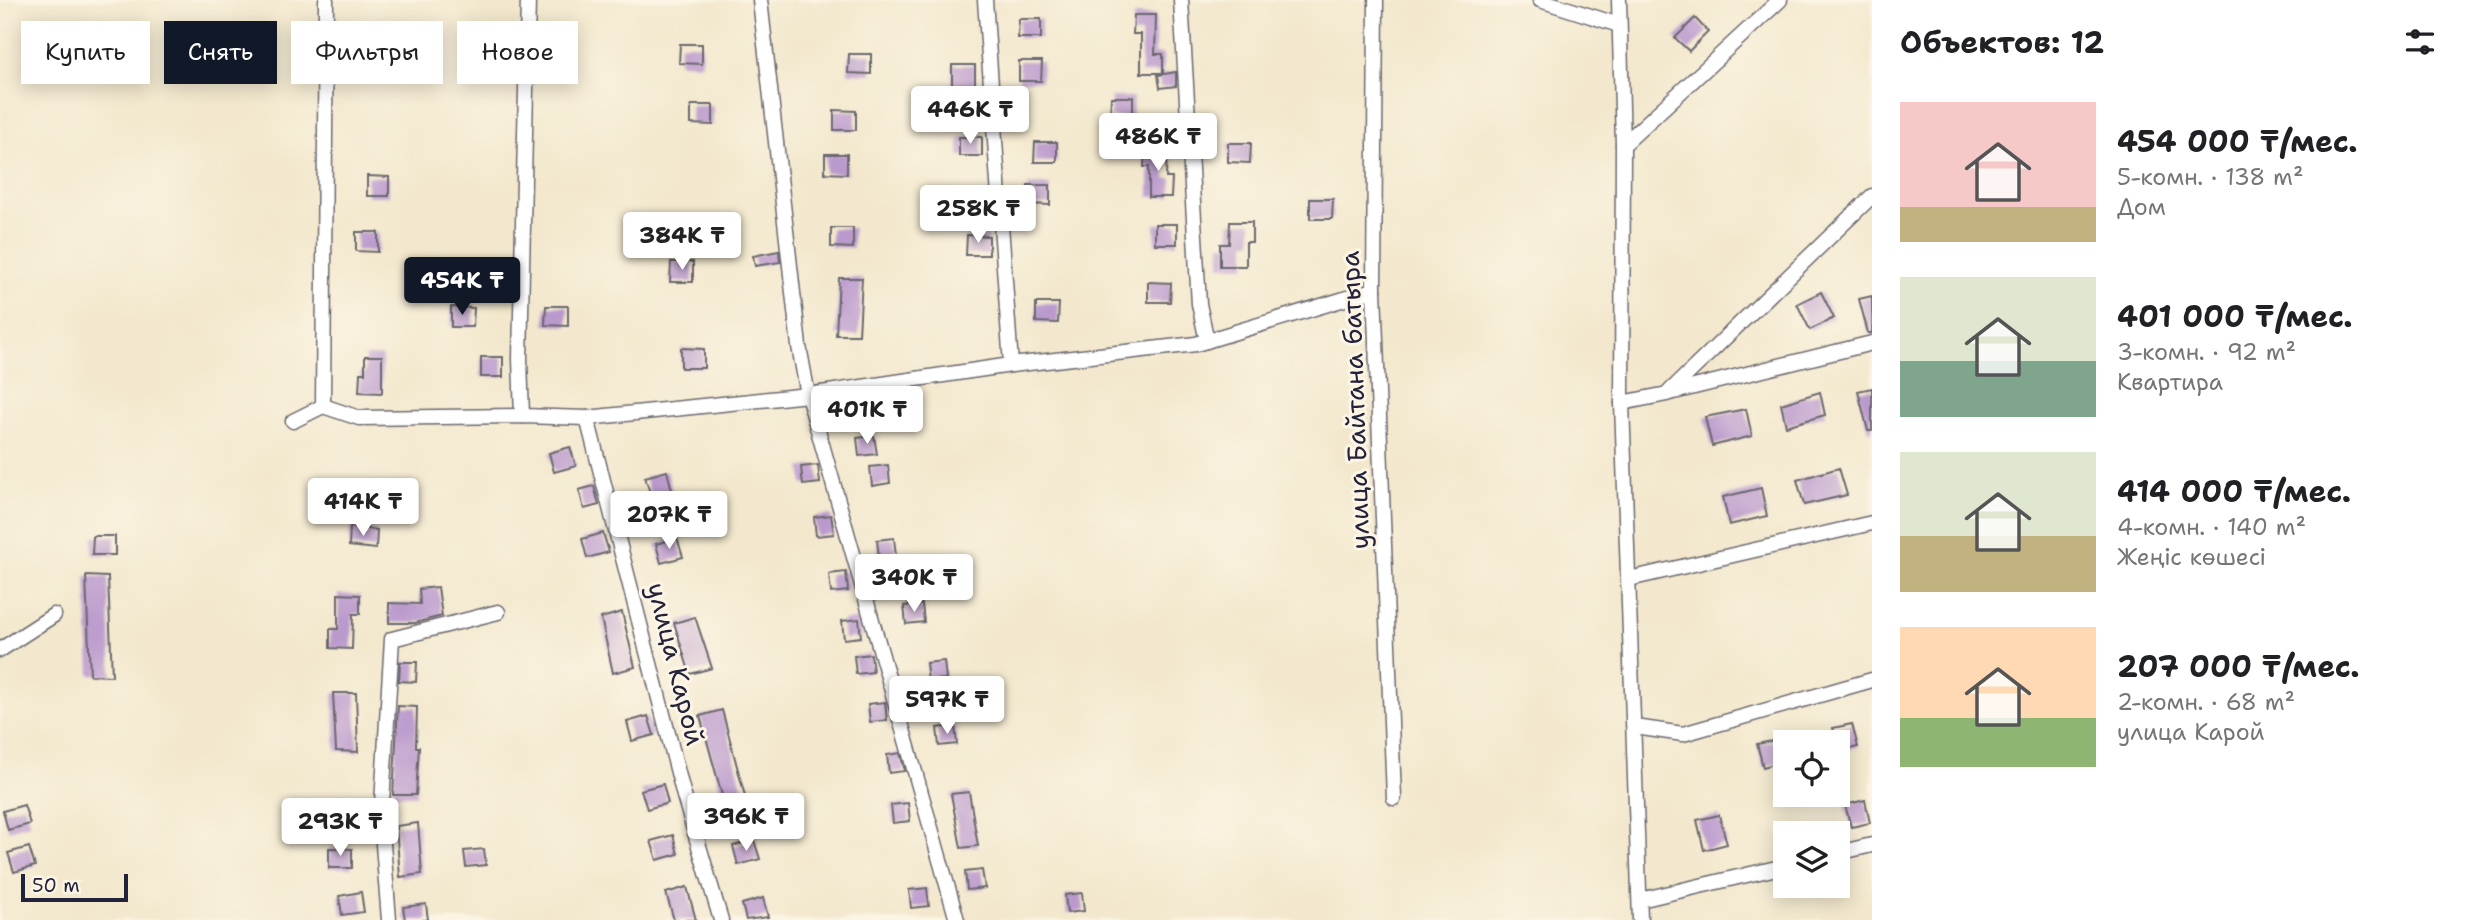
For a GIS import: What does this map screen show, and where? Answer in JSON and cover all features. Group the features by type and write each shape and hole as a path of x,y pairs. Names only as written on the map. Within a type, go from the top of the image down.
{"street":[{"path":"323,405 326,0"},
{"path":"522,416 520,359 528,0"},
{"path":"760,0 799,346 808,395 957,920"},
{"path":"985,0 1011,365"},
{"path":"1181,0 1199,304 1207,341"},
{"name":"улица Байтана батыра","path":"1376,0 1374,290 1394,798"},
{"path":"1540,0 1619,25"},
{"path":"1619,0 1623,145 1622,403 1640,920"},
{"path":"1623,145 1780,0"},
{"path":"1667,394 1872,196"},
{"path":"293,421 323,405 359,418 587,418 808,395 1011,365 1207,341 1374,290"},
{"path":"1622,403 1872,343"},
{"name":"улица Карой","path":"587,418 684,796 721,920"},
{"path":"1629,579 1872,523"},
{"path":"389,920 381,819 392,639 498,612"},
{"path":"0,650 54,615"},
{"path":"1635,727 1683,734 1872,680"},
{"path":"1850,850 1872,845"},
{"path":"1640,900 1773,869"}],"building":[{"path":"1134,15 1156,15 1155,54 1163,54 1163,73 1141,73 1141,34 1133,34"},
{"path":"1695,18 1708,32 1689,51 1675,38"},
{"path":"1019,19 1041,19 1041,38 1018,38"},
{"path":"680,44 702,44 702,64 679,63"},
{"path":"849,54 871,54 871,74 848,73"},
{"path":"1019,61 1042,61 1041,81 1019,81"},
{"path":"952,65 975,65 975,85 952,84"},
{"path":"1176,72 1176,86 1160,88 1158,75"},
{"path":"926,94 948,94 948,114 926,113"},
{"path":"1111,97 1133,97 1133,117 1110,117"},
{"path":"691,105 713,105 713,125 691,124"},
{"path":"834,110 856,111 856,130 834,130"},
{"path":"959,137 982,137 982,156 959,156"},
{"path":"1035,142 1057,142 1057,162 1034,162"},
{"path":"1228,143 1251,143 1250,163 1228,162"},
{"path":"1145,148 1167,148 1166,178 1172,178 1171,197 1149,197 1149,167 1144,167"},
{"path":"825,154 847,154 847,174 825,173"},
{"path":"367,176 389,177 389,196 367,196"},
{"path":"1028,185 1050,185 1050,205 1027,204"},
{"path":"1310,199 1333,199 1332,219 1310,219"},
{"path":"1230,222 1252,222 1252,242 1246,242 1246,266 1220,266 1220,244 1229,244"},
{"path":"1155,224 1177,224 1177,244 1155,244"},
{"path":"831,228 853,228 853,248 831,247"},
{"path":"356,232 378,232 378,252 356,251"},
{"path":"967,235 989,236 989,255 966,255"},
{"path":"779,251 780,262 755,266 753,256"},
{"path":"671,262 693,262 693,282 670,282"},
{"path":"839,278 862,278 859,335 836,335"},
{"path":"1148,282 1171,283 1170,302 1148,302"},
{"path":"1821,292 1834,318 1810,330 1797,304"},
{"path":"1872,296 1872,333 1868,333 1859,299"},
{"path":"1036,303 1059,303 1058,323 1036,322"},
{"path":"546,306 568,306 568,326 545,325"},
{"path":"451,307 474,308 473,327 451,327"},
{"path":"681,348 704,349 704,368 681,368"},
{"path":"365,356 382,356 382,393 359,392 360,373 365,373"},
{"path":"481,357 503,357 503,377 481,377"},
{"path":"1872,388 1872,431 1868,431 1858,391"},
{"path":"1820,392 1825,415 1786,426 1781,404"},
{"path":"1746,409 1752,436 1712,446 1705,417"},
{"path":"874,436 877,454 859,456 857,438"},
{"path":"570,447 576,466 554,472 549,453"},
{"path":"818,465 820,483 803,485 801,467"},
{"path":"888,465 890,483 872,486 870,467"},
{"path":"1839,468 1847,495 1804,505 1797,480"},
{"path":"667,471 672,490 651,496 645,477"},
{"path":"594,486 599,505 584,509 579,490"},
{"path":"1761,488 1767,516 1729,525 1723,497"},
{"path":"831,515 834,534 816,536 814,517"},
{"path":"350,527 377,530 376,549 349,546"},
{"path":"603,533 609,552 587,558 582,539"},
{"path":"93,536 115,536 115,555 92,555"},
{"path":"677,538 683,557 661,563 656,544"},
{"path":"894,538 896,556 879,558 877,540"},
{"path":"905,570 907,588 890,590 888,572"},
{"path":"846,572 848,591 831,593 829,574"},
{"path":"86,576 108,577 112,676 90,675"},
{"path":"438,587 442,616 415,623 389,623 389,603 420,604 419,589"},
{"path":"338,594 360,595 360,614 353,614 352,649 330,648 330,629 338,629"},
{"path":"922,604 924,622 906,624 904,606"},
{"path":"622,612 635,667 613,673 601,618"},
{"path":"695,617 712,668 690,674 674,623"},
{"path":"859,619 861,637 844,639 842,621"},
{"path":"871,654 873,672 856,674 854,656"},
{"path":"944,661 946,679 928,681 926,663"},
{"path":"400,662 417,662 416,682 399,681"},
{"path":"333,693 356,693 358,752 336,751"},
{"path":"885,702 887,720 870,722 868,704"},
{"path":"398,706 417,707 416,747 419,747 416,795 393,795"},
{"path":"722,710 746,800 725,806 700,716"},
{"path":"648,716 654,735 632,741 627,722"},
{"path":"1852,724 1858,747 1850,749 1850,730 1833,728"},
{"path":"955,726 957,744 939,746 937,728"},
{"path":"1773,741 1773,764 1763,767 1757,744"},
{"path":"900,753 905,771 889,773 887,755"},
{"path":"663,784 668,803 647,809 641,790"},
{"path":"969,792 978,846 961,848 951,794"},
{"path":"1865,800 1870,823 1851,827 1846,807 1850,807 1850,804"},
{"path":"908,803 910,821 893,823 891,805"},
{"path":"336,804 358,804 358,824 336,823"},
{"path":"24,805 30,824 8,830 3,811"},
{"path":"1719,815 1727,844 1704,850 1697,820"},
{"path":"418,823 422,874 400,877 396,826"},
{"path":"673,835 678,854 657,860 651,841"},
{"path":"754,840 760,859 738,865 733,846"},
{"path":"29,847 35,866 14,872 8,853"},
{"path":"329,848 352,849 352,868 329,868"},
{"path":"484,849 486,865 466,867 464,851"},
{"path":"982,870 985,888 967,890 965,872"},
{"path":"687,887 696,920 674,920 666,893"},
{"path":"927,888 929,906 911,908 909,890"},
{"path":"361,892 364,912 342,915 339,896"},
{"path":"1082,893 1084,911 1067,913 1065,895"},
{"path":"763,898 768,917 746,920 742,904"},
{"path":"426,904 428,920 405,920 403,907"}]}
